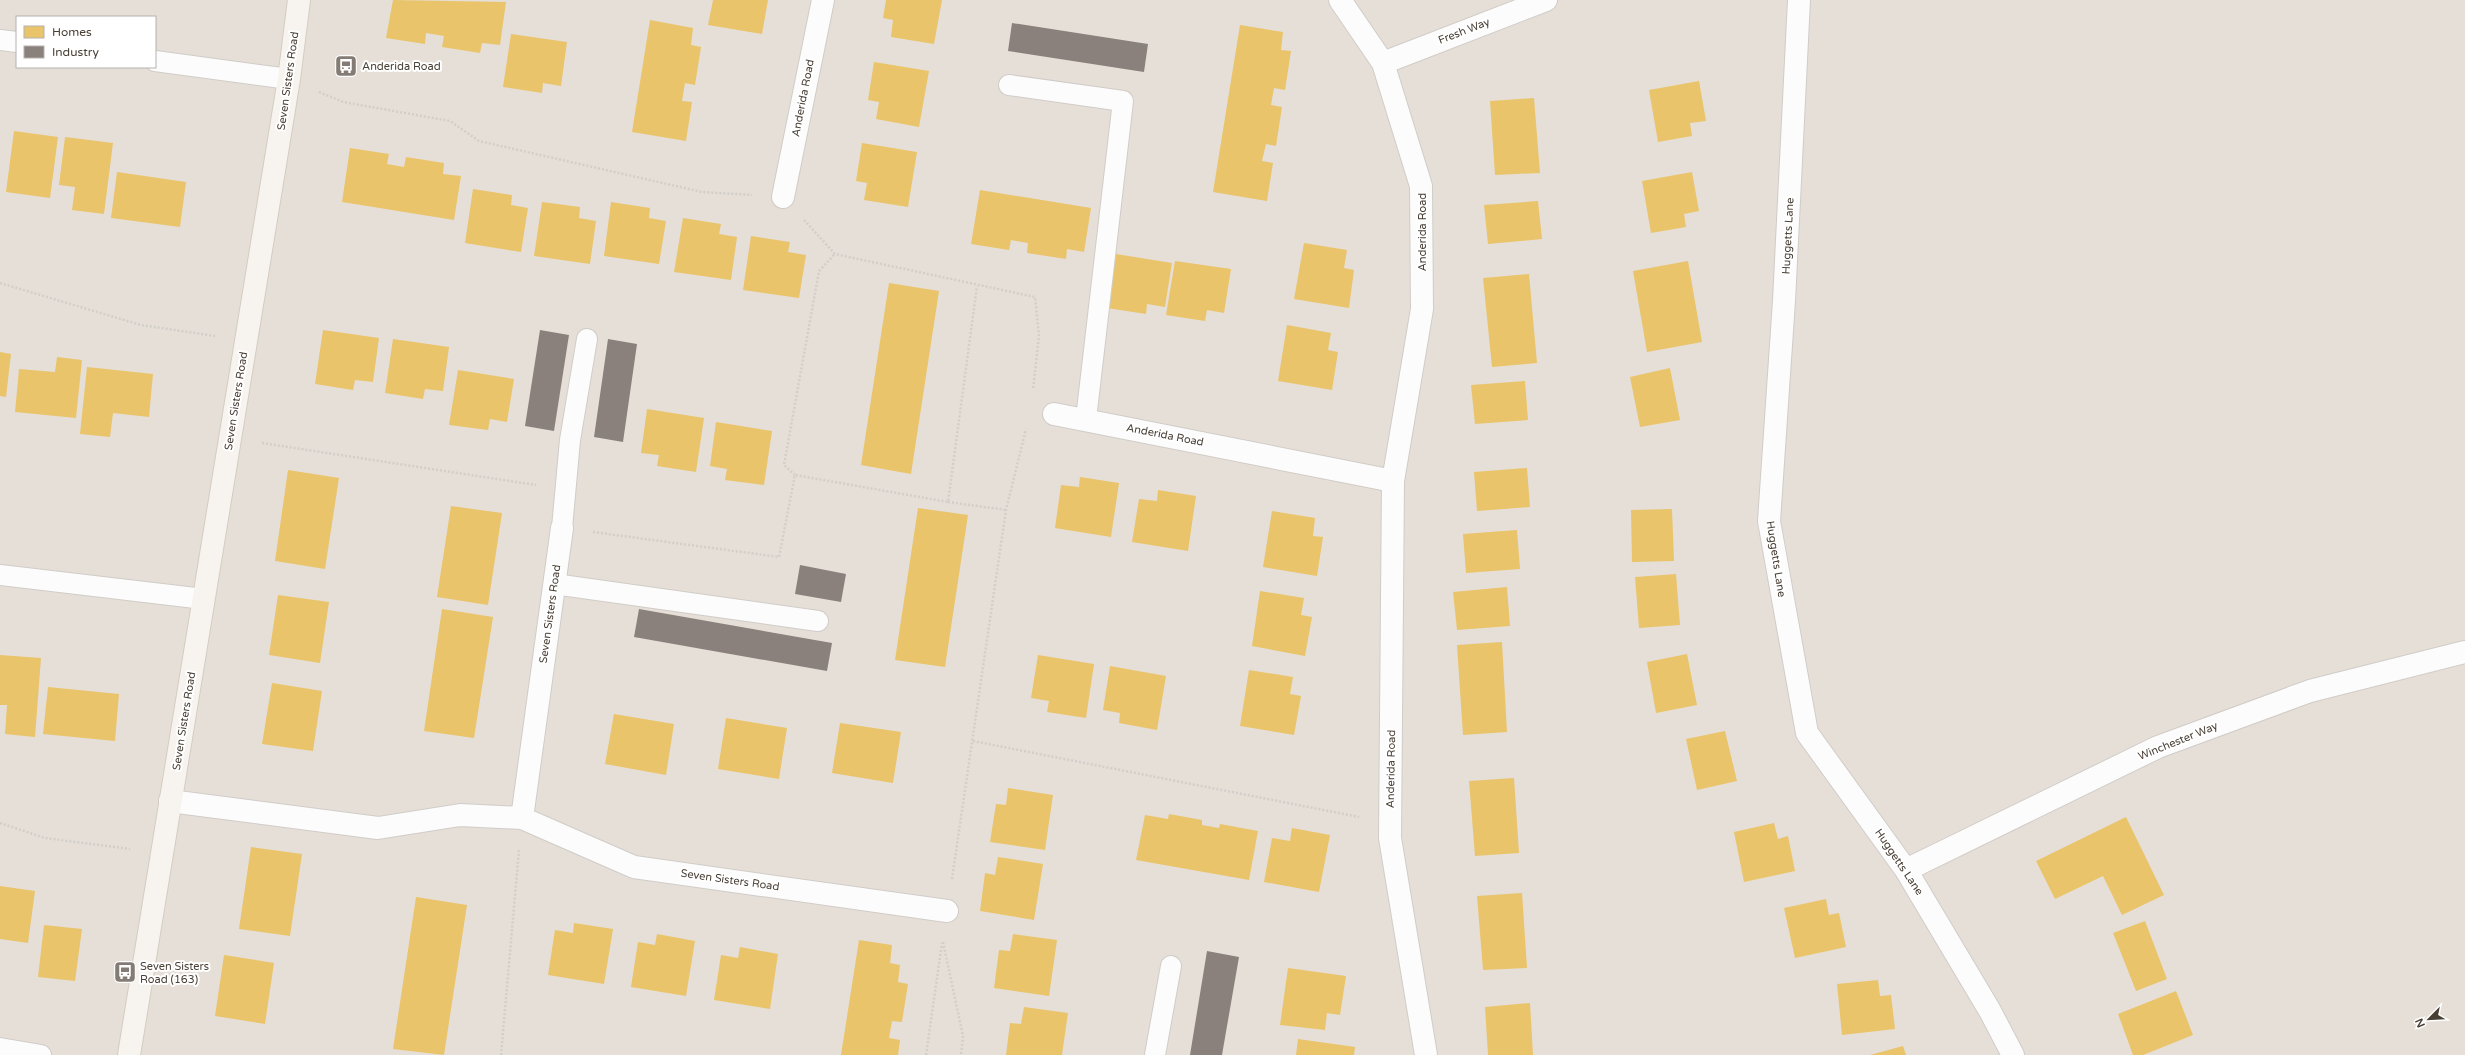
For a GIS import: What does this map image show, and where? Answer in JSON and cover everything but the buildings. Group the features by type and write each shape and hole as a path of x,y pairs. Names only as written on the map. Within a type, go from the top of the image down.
{"street":[{"name":"Seven Sisters Road","path":"129,1055 289,79 299,0"},
{"name":"Anderida Road","path":"783,197 823,0"},
{"name":"Anderida Road","path":"1340,0 1383,63 1422,186 1422,309 1394,481 1390,838 1426,1055"},
{"name":"Fresh Way","path":"1383,63 1546,0"},
{"name":"Huggetts Lane","path":"1799,0 1784,301 1769,521 1807,733 1906,870 1990,1011 2013,1055"},
{"name":"Anderida Road","path":"1054,414 1086,419 1394,481"},
{"name":"Seven Sisters Road","path":"522,818 562,528"},
{"name":"Winchester Way","path":"1906,870 2158,747 2310,691 2465,652"},
{"name":"Seven Sisters Road","path":"170,801 378,828 460,814 522,818 634,867 947,911"}],"lane":[{"path":"0,40 16,42"},
{"path":"156,61 289,79"},
{"path":"1009,85 1123,101 1086,419"},
{"path":"562,528 570,440 587,339"},
{"path":"0,575 204,599"},
{"path":"554,584 818,621"},
{"path":"1155,1055 1171,966"},
{"path":"0,1048 41,1055"}],"path":[{"path":"289,79 343,102 450,121 479,141 702,192 783,197 835,254 977,286 1035,296 1040,335 1033,395"},
{"path":"835,254 819,271 817,279 784,465 794,475 948,502 1006,510"},
{"path":"0,283 141,325 246,340"},
{"path":"948,502 977,286"},
{"path":"947,911 1006,510 1027,426"},
{"path":"230,438 538,486 543,503 562,528 779,557 794,475"},
{"path":"973,741 1357,816 1390,819"},
{"path":"501,1055 522,818"},
{"path":"0,823 45,838 162,854"},
{"path":"926,1055 943,941 963,1036 961,1055"}],"shaded area":[{"path":"0,0 2465,0 2465,1055 0,1055"}],"place":[{"name":"Anderida Road","path":"346,66"},
{"name":"Seven Sisters Road (163)","path":"125,972"}]}
